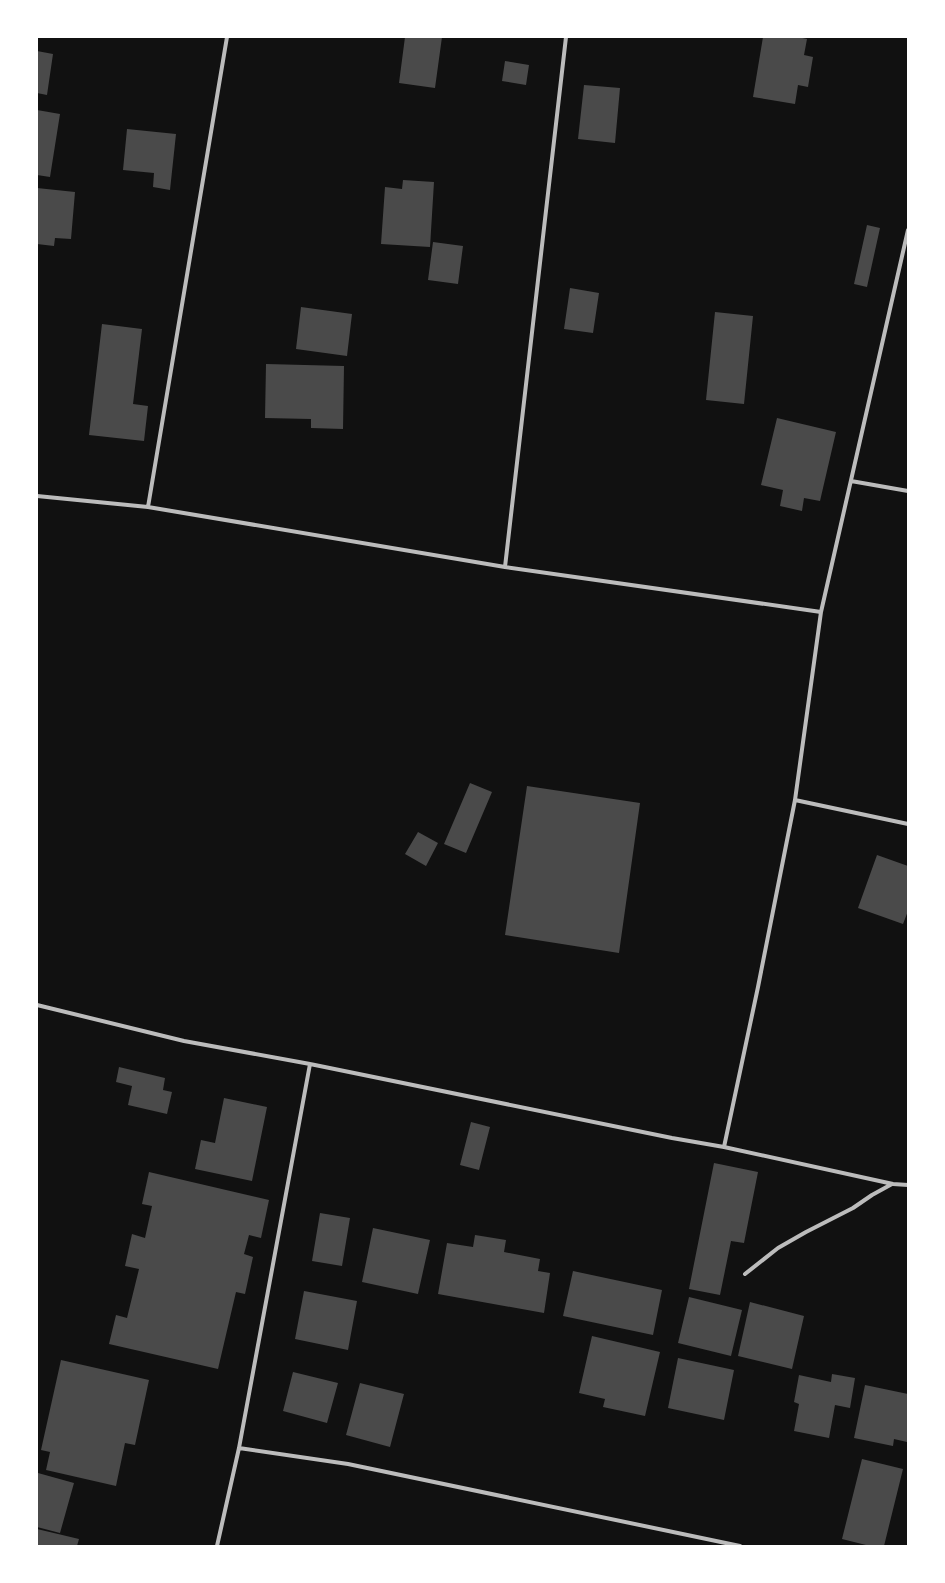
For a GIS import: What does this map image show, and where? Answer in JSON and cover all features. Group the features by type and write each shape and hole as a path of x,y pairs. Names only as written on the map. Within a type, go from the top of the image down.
{"street":[{"path":"148,507 227,37"},
{"path":"505,567 566,37"},
{"path":"724,1147 758,987 795,800 822,612 908,230"},
{"path":"851,481 908,491"},
{"path":"37,496 148,507 505,567 822,612"},
{"path":"795,800 908,824"},
{"path":"37,1005 184,1041 310,1064 672,1138 724,1147 893,1184 908,1185"},
{"path":"217,1546 239,1448 310,1064"},
{"path":"745,1274 778,1248 853,1208 872,1195 893,1184"},
{"path":"239,1448 348,1464 740,1546"}],"building":[{"path":"405,37 442,37 435,88 399,83"},
{"path":"763,37 798,37 807,39 804,55 813,57 808,87 798,85 795,104 753,97"},
{"path":"37,51 53,54 47,95 37,93"},
{"path":"505,61 529,65 526,85 502,81"},
{"path":"584,85 620,88 615,143 578,139"},
{"path":"37,110 60,114 50,177 37,175"},
{"path":"127,129 176,134 170,190 153,187 154,173 123,170"},
{"path":"403,180 434,182 430,247 381,244 385,187 402,189"},
{"path":"37,188 75,192 71,239 55,238 54,246 37,244"},
{"path":"867,225 880,228 867,287 854,284"},
{"path":"433,242 463,246 458,284 428,280"},
{"path":"570,288 599,293 593,333 564,329"},
{"path":"301,307 352,314 347,356 296,349"},
{"path":"715,312 753,316 744,404 706,400"},
{"path":"102,324 142,329 133,404 148,406 144,441 89,435"},
{"path":"266,364 344,366 343,429 311,428 311,419 265,418"},
{"path":"777,418 836,432 820,501 804,498 802,511 780,506 783,490 761,485"},
{"path":"470,783 492,792 466,853 444,844"},
{"path":"527,786 640,803 619,953 505,935"},
{"path":"418,832 438,843 426,866 405,854"},
{"path":"877,855 908,866 908,911 903,924 858,908"},
{"path":"119,1067 165,1078 163,1090 172,1092 167,1114 128,1105 132,1086 116,1082"},
{"path":"224,1098 267,1107 252,1181 195,1169 201,1140 215,1143"},
{"path":"471,1122 490,1127 479,1170 460,1165"},
{"path":"714,1163 758,1172 744,1243 731,1241 720,1295 689,1289"},
{"path":"149,1172 269,1200 261,1238 249,1235 244,1254 253,1257 245,1294 236,1292 218,1369 109,1344 116,1315 127,1318 139,1269 125,1266 132,1234 145,1238 152,1206 142,1204"},
{"path":"320,1213 350,1218 342,1266 312,1261"},
{"path":"373,1228 430,1240 418,1294 362,1282"},
{"path":"475,1235 506,1240 504,1252 540,1259 538,1271 550,1273 544,1313 438,1294 447,1243 473,1247"},
{"path":"573,1271 662,1290 653,1335 563,1316"},
{"path":"304,1291 357,1301 348,1350 295,1339"},
{"path":"689,1297 742,1310 731,1356 678,1343"},
{"path":"750,1302 804,1316 792,1369 738,1356"},
{"path":"592,1336 660,1352 645,1416 603,1407 605,1399 579,1393"},
{"path":"678,1358 734,1370 724,1420 668,1408"},
{"path":"61,1360 149,1380 135,1445 125,1443 116,1486 46,1470 50,1452 41,1450"},
{"path":"293,1372 338,1383 327,1423 283,1411"},
{"path":"832,1374 855,1378 850,1408 835,1405 829,1438 794,1431 799,1404 794,1402 799,1375 831,1382"},
{"path":"360,1383 404,1394 390,1447 346,1435"},
{"path":"865,1385 908,1394 907,1442 894,1439 893,1446 854,1438"},
{"path":"862,1459 903,1469 884,1546 870,1546 842,1539"},
{"path":"38,1473 74,1483 60,1533 37,1527"},
{"path":"37,1529 79,1539 77,1546 37,1546"}]}
